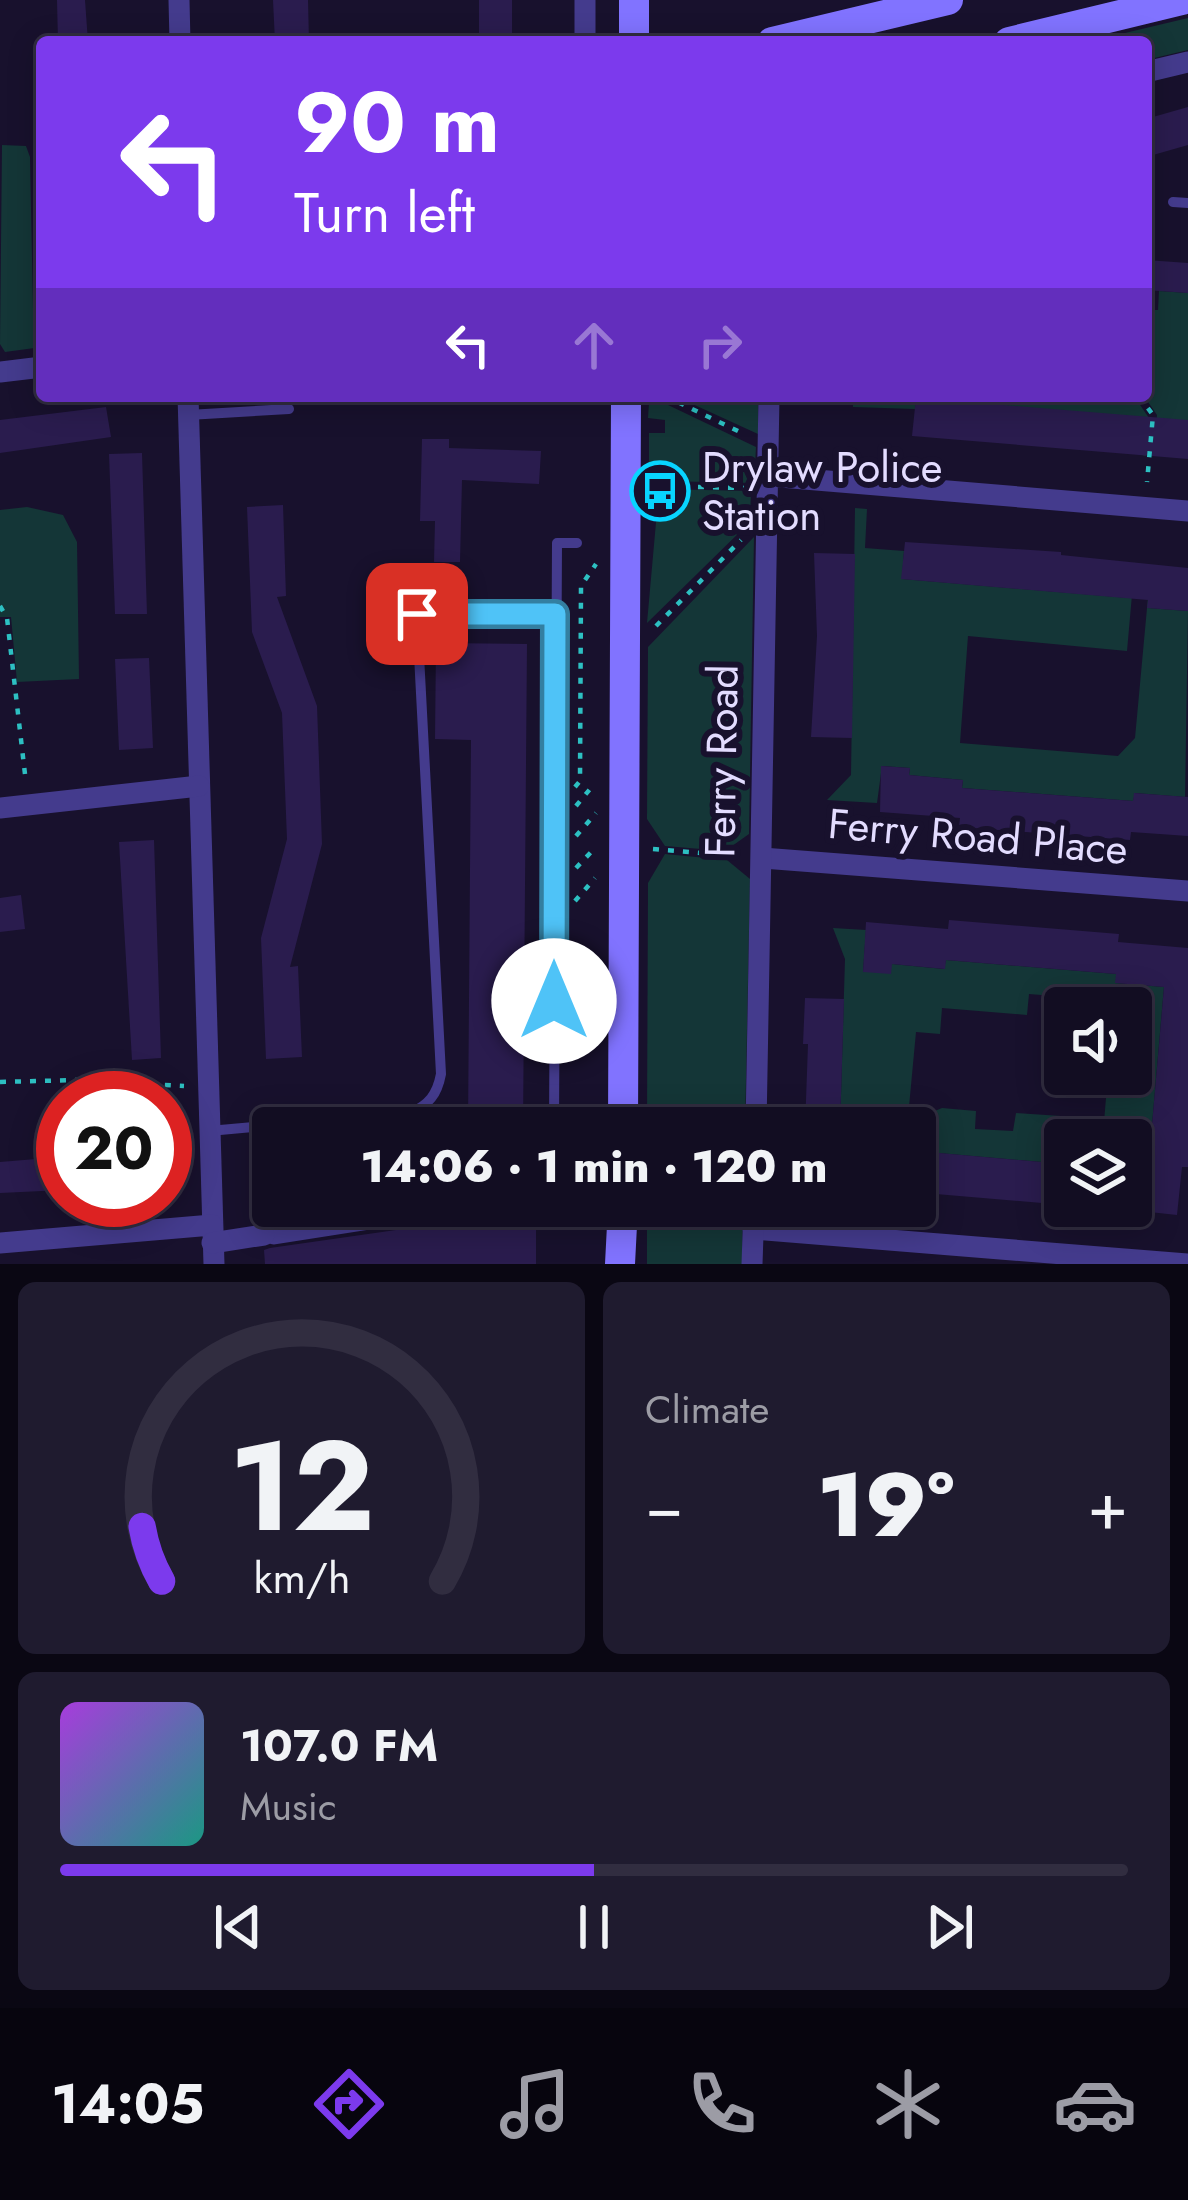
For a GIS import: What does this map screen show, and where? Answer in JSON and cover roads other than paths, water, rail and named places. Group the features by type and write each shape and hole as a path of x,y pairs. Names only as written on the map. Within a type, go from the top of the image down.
{"main road":[{"path":"634,0 634,36"},
{"path":"790,36 845,18 948,0"},
{"path":"1034,36 1182,0"},
{"path":"622,1107 612,844 626,657 626,402"},
{"path":"620,1264 621,1227"}],"street":[{"path":"179,0 180,36"},
{"path":"584,36 585,0"},
{"path":"1152,71 1188,62"},
{"path":"0,372 36,368"},
{"name":"Ferry Road","path":"756,1107 770,402"},
{"path":"188,405 213,1244"},
{"path":"768,482 1188,511"},
{"path":"0,808 199,786"},
{"name":"Ferry Road Place","path":"762,858 1188,892"},
{"path":"0,1243 213,1244 315,1227"},
{"path":"752,1264 754,1227"},
{"path":"846,1227 1187,1264"}],"lane":[{"path":"1173,202 1188,202"},
{"path":"188,405 289,410"},
{"path":"554,1107 556,543 578,543"},
{"path":"209,1131 411,1113 438,1091 441,1074 415,579"},
{"path":"417,614 555,614"}],"place":[{"name":"Drylaw Police Station","path":"660,491"}]}
